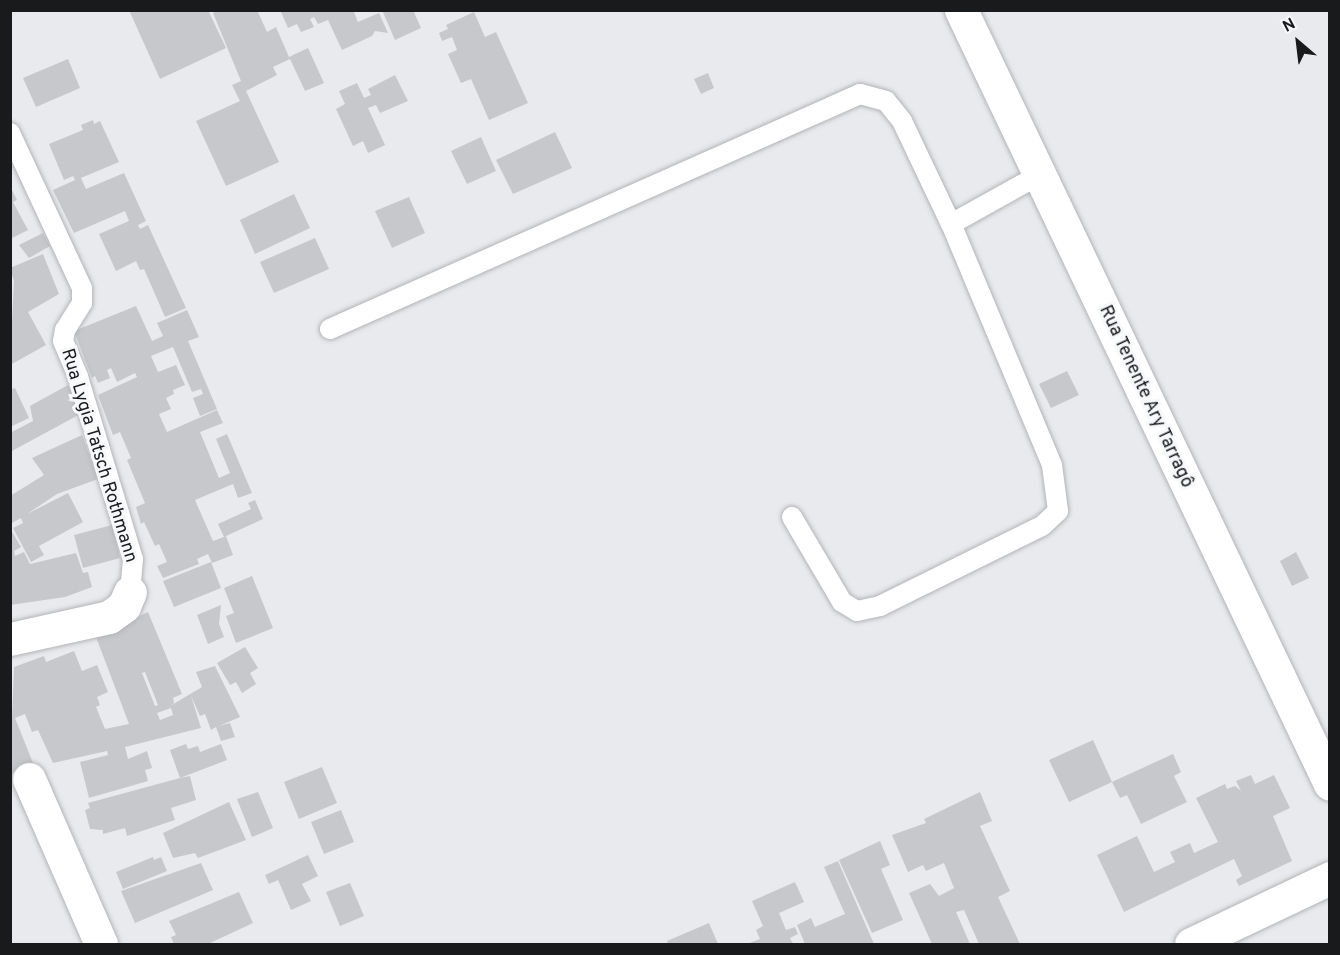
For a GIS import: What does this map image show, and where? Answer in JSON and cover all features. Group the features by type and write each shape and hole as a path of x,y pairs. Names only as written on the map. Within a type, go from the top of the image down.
{"main road":[{"name":"Rua Tenente Ary Tarragô","path":"961,10 1329,784"},
{"name":"Rua Lygia Tatsch Rothmann","path":"10,639 109,617 124,606 130,592"},
{"path":"29,779 101,945"},
{"path":"1191,945 1329,878"}],"lane":[{"path":"330,329 860,94 886,101 903,121 951,224 1052,465 1058,511 1042,526 992,551 880,606 857,611 842,602 792,517"},
{"name":"Rua Lygia Tatsch Rothmann","path":"10,134 82,288 82,303 65,330 63,341 78,377 134,559 130,592"},
{"path":"951,224 1039,175"}],"building":[{"path":"129,10 208,10 226,48 160,79"},
{"path":"217,10 257,10 267,32 276,27 289,57 308,48 324,83 305,91 290,59 273,67 277,75 246,91 279,162 226,186 196,121 240,101 232,85 241,81 213,13"},
{"path":"280,10 353,10 358,22 379,13 388,33 375,31 372,36 342,50 328,20 318,24 314,17 310,19 314,27 301,32 297,24 288,28"},
{"path":"382,10 413,10 421,28 395,40"},
{"path":"474,12 485,37 496,32 528,103 489,120 471,79 461,83 448,54 457,50 452,37 442,41 439,33 448,29 446,25"},
{"path":"68,59 80,88 36,107 23,78"},
{"path":"708,73 714,88 701,94 694,79"},
{"path":"395,75 408,101 380,113 376,105 368,108 385,145 368,153 363,141 353,146 336,109 345,104 339,91 357,83 364,98 371,95 368,89"},
{"path":"93,120 94,124 100,121 119,162 81,178 86,189 124,173 146,221 138,225 140,229 148,225 186,308 165,317 144,269 140,270 136,261 116,271 99,234 129,221 125,211 74,233 53,190 75,180 73,176 64,180 49,144 83,130 81,125"},
{"path":"555,132 572,168 513,194 496,160"},
{"path":"481,137 496,171 467,184 451,151"},
{"path":"10,186 17,200 13,202 28,230 10,239"},
{"path":"294,194 310,228 255,254 240,220"},
{"path":"409,197 425,233 392,248 375,211"},
{"path":"43,233 50,246 29,258 19,245"},
{"path":"315,238 329,269 274,293 260,262"},
{"path":"43,254 59,294 28,312 46,345 10,365 14,281 10,268"},
{"path":"136,306 152,341 163,336 157,323 187,310 199,337 188,341 217,409 200,416 193,398 203,394 201,389 192,392 173,347 151,356 158,372 176,365 185,385 173,390 174,394 166,398 171,409 159,414 167,432 217,410 223,423 200,432 219,478 230,473 216,439 227,434 252,493 238,498 233,484 195,500 213,541 224,537 218,524 251,509 248,503 255,500 263,519 226,536 233,555 212,563 208,554 197,559 199,564 163,578 157,566 167,562 159,544 155,546 144,522 141,524 136,507 145,503 127,460 131,458 120,432 113,435 98,395 137,377 135,373 117,382 111,368 107,370 110,378 98,383 95,376 92,378 74,331"},
{"path":"1067,371 1079,395 1051,408 1039,384"},
{"path":"68,385 84,412 10,452 10,433 33,421 30,406"},
{"path":"15,388 29,418 10,427 10,390"},
{"path":"82,435 98,479 57,494 27,514 68,493 83,522 39,546 44,555 31,562 13,528 23,523 21,518 10,524 10,496 44,475 32,458"},
{"path":"112,525 120,558 83,568 74,535"},
{"path":"10,528 21,547 14,551 15,556 24,552 30,564 76,553 83,573 88,572 92,587 65,597 10,605"},
{"path":"1296,552 1309,578 1292,586 1280,561"},
{"path":"211,562 221,588 174,607 163,581"},
{"path":"252,576 273,628 236,643 226,616 234,613 224,588"},
{"path":"221,605 219,624 224,637 208,644 197,615"},
{"path":"148,612 182,694 173,698 174,703 170,706 202,687 196,672 215,666 240,717 219,726 230,723 235,737 221,741 216,727 211,730 205,714 200,716 191,696 201,728 125,747 128,759 147,751 152,768 145,770 148,781 89,798 80,762 108,755 107,751 53,763 38,730 32,732 25,714 15,718 35,768 10,774 14,667 44,656 46,662 74,651 82,671 97,665 108,692 97,697 100,705 96,707 105,729 129,724 96,637","holes":["145,672 158,705 155,706 142,673","171,708 173,715 160,720 157,713"]},
{"path":"245,647 258,668 250,673 256,684 242,693 236,682 230,685 217,663"},
{"path":"1093,740 1112,782 1069,802 1049,760"},
{"path":"186,744 188,749 198,746 200,752 221,744 227,760 180,778 170,750"},
{"path":"1173,754 1181,772 1174,776 1187,802 1141,824 1127,795 1120,798 1112,782"},
{"path":"322,767 337,803 299,819 284,782"},
{"path":"1251,775 1255,784 1274,775 1290,808 1273,816 1292,861 1239,886 1236,880 1242,876 1234,859 1124,912 1097,855 1137,836 1154,872 1175,862 1170,852 1190,843 1194,853 1218,842 1196,798 1225,784 1227,789 1235,786 1241,791 1236,781"},
{"path":"190,776 196,800 171,808 175,820 127,836 125,828 103,834 103,830 90,829 85,810 90,808 88,803"},
{"path":"258,792 273,828 252,837 237,799"},
{"path":"980,792 992,821 980,826 1010,891 998,897 1020,944 979,944 964,910 956,912 970,944 932,944 909,893 930,884 939,896 954,888 944,863 926,871 923,865 908,872 892,835 926,823 924,819"},
{"path":"229,802 246,840 198,858 195,853 173,858 163,833"},
{"path":"341,810 354,842 324,854 311,822"},
{"path":"880,841 890,865 881,869 903,920 872,933 839,860"},
{"path":"308,855 318,876 302,884 311,901 291,910 278,880 269,884 265,875"},
{"path":"153,857 154,860 161,857 167,871 123,889 116,872"},
{"path":"838,861 874,944 805,944 797,925 811,918 815,927 845,914 824,867"},
{"path":"201,863 213,890 135,923 121,891"},
{"path":"795,882 804,902 779,913 786,930 795,927 798,934 790,938 793,944 747,944 760,939 756,930 763,926 752,901"},
{"path":"350,883 364,916 340,926 326,892"},
{"path":"239,892 253,923 208,944 174,944 171,937 176,935 169,921"},
{"path":"709,923 718,944 668,944 667,941"}]}
